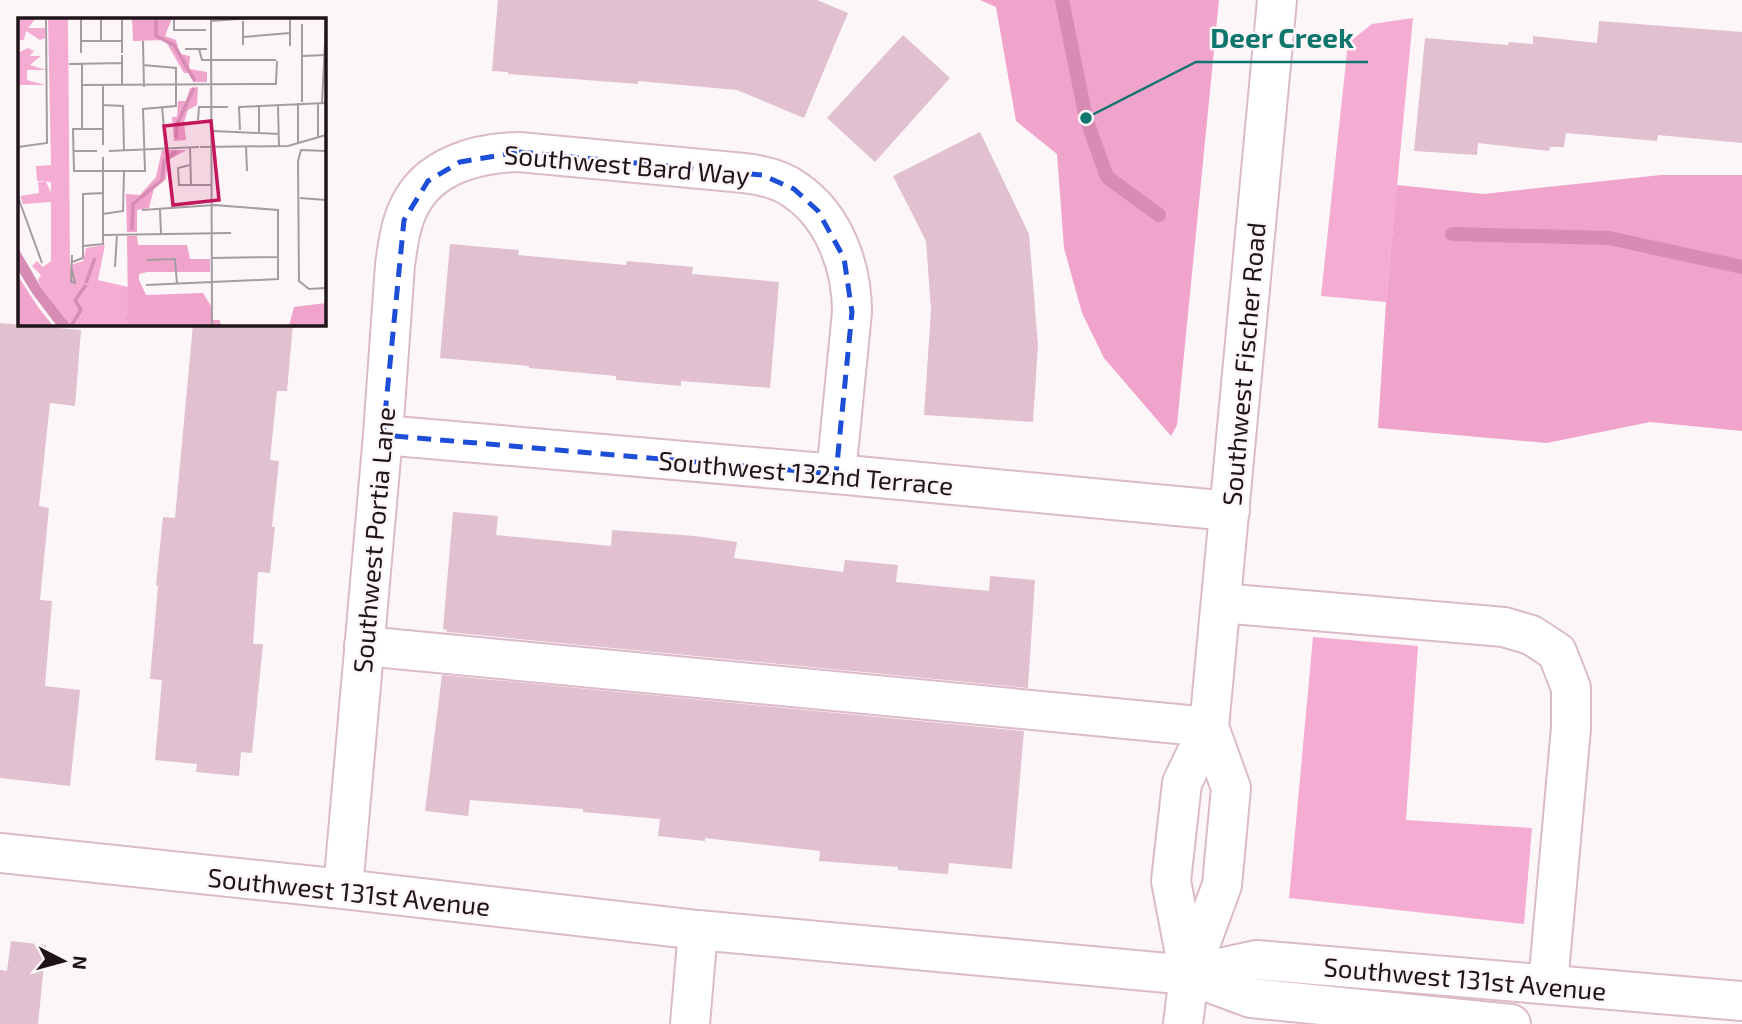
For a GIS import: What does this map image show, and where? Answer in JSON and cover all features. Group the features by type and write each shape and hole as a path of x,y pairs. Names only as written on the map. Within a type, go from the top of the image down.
{"street":[{"name":"Southwest Fischer Road","path":"1189,975 1171,881 1182,783 1209,727 1277,0"},
{"name":"Southwest Bard Way","path":"416,194 443,170 460,162 489,154 519,152 762,175 794,189 828,224 844,258 852,293 836,474"},
{"name":"Southwest Portia Lane","path":"342,889 383,435 395,265 404,220 416,194"},
{"name":"Southwest 132nd Terrace","path":"383,435 836,474 1230,512"},
{"path":"1221,603 1504,627 1531,635 1557,652 1571,688 1571,728 1548,984"},
{"path":"363,646 1209,727"},
{"name":"Southwest Fischer Road","path":"1184,1024 1189,975 1222,885 1231,788 1209,727"},
{"name":"Southwest 131st Avenue","path":"0,853 698,930 1189,975 1251,998 1511,1024"},
{"path":"690,1024 698,930"},
{"name":"Southwest 131st Avenue","path":"1189,975 1256,960 1742,1001"}],"highlighted area":[{"path":"519,152 762,175 794,189 818,211 844,258 852,312 836,474 383,435 404,220 428,181 460,162"}],"shaded area":[{"path":"980,0 1219,0 1177,425 1171,436 1104,358 1082,313 1064,248 1057,154 1016,121 996,7"},
{"path":"1413,18 1386,302 1321,296 1348,43 1372,24"},
{"path":"1661,175 1742,175 1742,431 1650,422 1547,443 1378,428 1397,185 1483,194"},
{"path":"1313,637 1418,646 1406,820 1532,828 1524,924 1289,898"}],"building":[{"path":"498,0 817,0 848,13 804,118 737,90 492,71"},
{"path":"1599,21 1742,32 1742,143 1658,135 1657,141 1566,133 1564,147 1550,147 1549,151 1478,143 1477,155 1414,151 1425,38 1508,45 1509,42 1533,44 1533,36 1597,43"},
{"path":"903,35 950,78 875,162 827,118"},
{"path":"980,132 1029,234 1038,345 1033,422 924,415 931,310 926,241 893,176"},
{"path":"450,244 519,250 518,255 626,265 627,261 693,267 692,274 779,282 770,388 681,381 681,386 616,380 616,376 440,358"},
{"path":"0,323 81,330 75,406 50,403 39,506 49,508 40,600 52,601 45,686 80,690 70,786 0,778"},
{"path":"193,326 293,326 287,391 277,391 270,460 279,461 270,573 258,572 253,644 263,644 252,753 241,752 239,776 196,772 197,764 155,760 162,680 150,679 156,585 163,517 175,518"},
{"path":"453,512 498,516 496,535 611,546 612,530 695,536 737,542 734,558 843,572 845,560 898,565 896,582 989,591 990,576 1035,580 1028,688 447,632 443,629"},
{"path":"442,675 1024,731 1012,869 949,863 948,874 819,861 820,851 705,838 705,841 658,836 660,819 583,812 583,809 470,800 468,816 425,811"},
{"path":"11,941 46,945 38,1024 0,1024 0,970 7,971"}],"waterway":[{"path":"1062,0 1086,118 1107,177 1159,215"},
{"path":"1452,234 1609,238 1742,267"}],"place":[{"name":"Deer Creek","path":"1086,118"}]}
